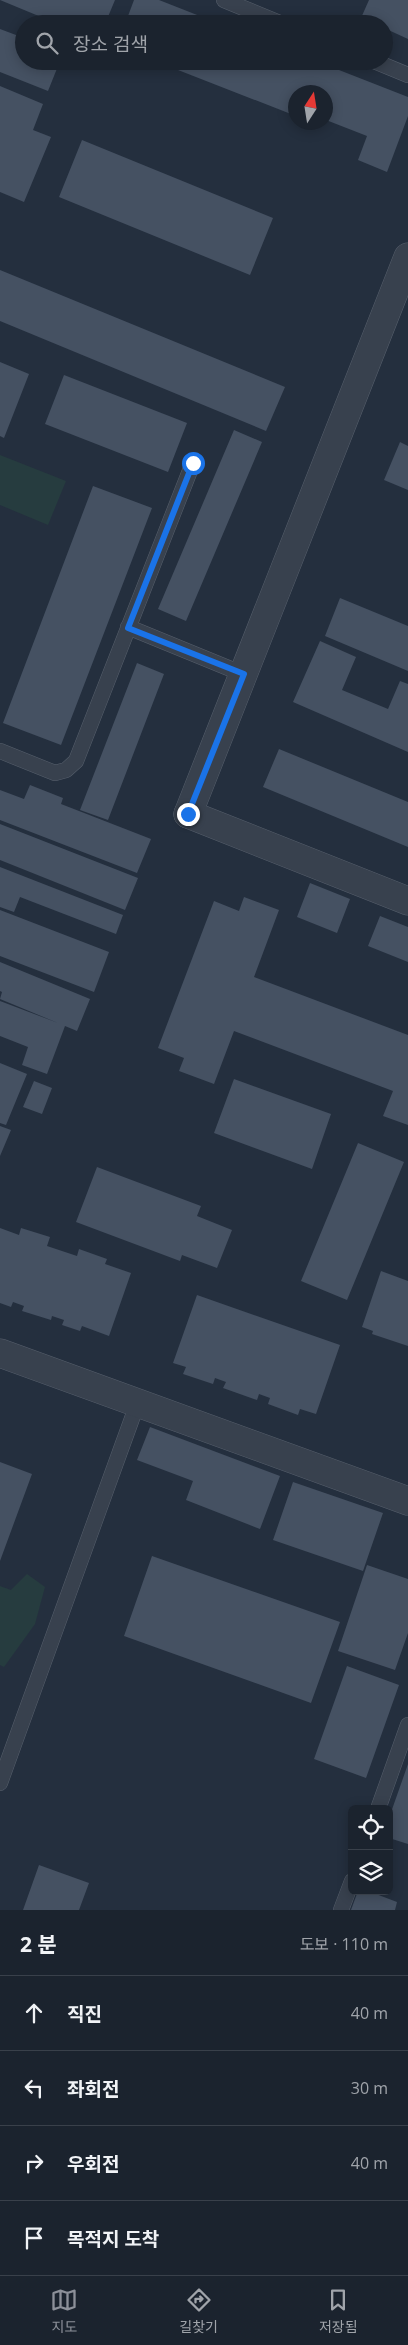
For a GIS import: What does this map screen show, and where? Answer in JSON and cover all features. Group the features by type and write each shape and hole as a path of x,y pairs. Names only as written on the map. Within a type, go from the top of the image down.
{"street":[{"path":"408,257 188,814 408,901"},
{"path":"0,1353 408,1501"}],"lane":[{"path":"224,0 260,15"},
{"path":"393,69 408,75"},
{"path":"0,751 54,773 66,770 76,761 193,463"},
{"path":"128,628 244,674"},
{"path":"0,1783 138,1402"},
{"path":"379,1805 408,1725"},
{"path":"341,1910 348,1892"}],"green space":[{"path":"0,455 66,481 48,525 0,505"},
{"path":"27,1574 45,1587 35,1624 4,1667 0,1665 0,1586 11,1590"}],"building":[{"path":"0,0 115,0 109,15 36,15"},
{"path":"134,0 159,0 197,15 128,15"},
{"path":"369,0 408,0 408,39 393,32 393,15 362,15"},
{"path":"0,29 15,35 15,70 56,70 48,91 0,72"},
{"path":"178,70 339,70 408,97 408,116 387,172 358,160 367,136 333,123 333,85 288,85 288,113"},
{"path":"0,86 43,104 33,130 51,137 24,202 0,192"},
{"path":"82,140 273,218 250,275 59,197"},
{"path":"0,270 285,387 266,431 0,321"},
{"path":"0,362 29,374 4,438 0,436"},
{"path":"64,375 187,423 168,472 45,424"},
{"path":"234,430 262,442 186,621 158,609"},
{"path":"400,442 408,446 408,490 384,480"},
{"path":"93,486 152,508 61,745 3,723"},
{"path":"340,598 408,626 408,671 325,636"},
{"path":"320,641 356,657 342,690 388,709 400,681 408,684 408,752 293,702"},
{"path":"137,663 164,674 108,820 80,810"},
{"path":"279,749 408,802 408,847 263,787"},
{"path":"30,785 63,798 61,804 151,839 137,873 0,820 0,790 24,799"},
{"path":"0,824 138,878 125,910 0,860"},
{"path":"0,867 123,915 116,934 20,897 14,912 0,907"},
{"path":"310,883 350,899 337,933 297,917"},
{"path":"244,897 279,910 254,977 408,1035 408,1125 383,1116 393,1091 234,1031 214,1084 179,1071 184,1058 158,1048 214,901 239,911"},
{"path":"0,910 109,952 94,992 0,956"},
{"path":"380,916 408,927 408,962 368,946"},
{"path":"0,962 90,999 77,1031 65,1026 47,1074 22,1065 28,1047 0,1036 0,1001 58,1023 0,999 2,992 0,991"},
{"path":"0,1063 27,1074 6,1125 0,1123"},
{"path":"234,1079 331,1114 312,1169 214,1133"},
{"path":"34,1081 52,1088 42,1114 23,1107"},
{"path":"0,1126 11,1130 0,1156"},
{"path":"358,1143 404,1162 347,1300 301,1281"},
{"path":"97,1167 201,1206 197,1216 232,1230 217,1268 182,1255 180,1261 76,1222"},
{"path":"0,1228 19,1235 21,1228 50,1237 47,1246 77,1256 79,1249 107,1259 105,1264 131,1273 109,1336 82,1326 80,1331 62,1325 64,1320 52,1316 51,1320 22,1311 24,1306 13,1302 11,1307 0,1303"},
{"path":"381,1271 408,1281 408,1346 372,1334 373,1331 362,1327"},
{"path":"197,1295 340,1345 316,1414 300,1409 298,1415 268,1404 270,1398 259,1394 257,1400 223,1388 226,1382 215,1378 213,1384 183,1374 186,1367 173,1363"},
{"path":"150,1427 280,1476 260,1529 186,1500 193,1481 137,1460"},
{"path":"0,1462 32,1474 0,1561"},
{"path":"293,1482 383,1513 363,1571 273,1540"},
{"path":"152,1556 340,1622 311,1703 124,1636"},
{"path":"367,1565 408,1579 408,1633 395,1670 338,1651"},
{"path":"347,1666 399,1685 366,1778 314,1759"},
{"path":"408,1764 408,1844 393,1839 393,1807"},
{"path":"39,1865 89,1883 79,1910 23,1910"},
{"path":"357,1895 379,1895 397,1902 395,1910 351,1910"}],"route":[{"path":"188,814 244,674 128,628 193,463"}]}
